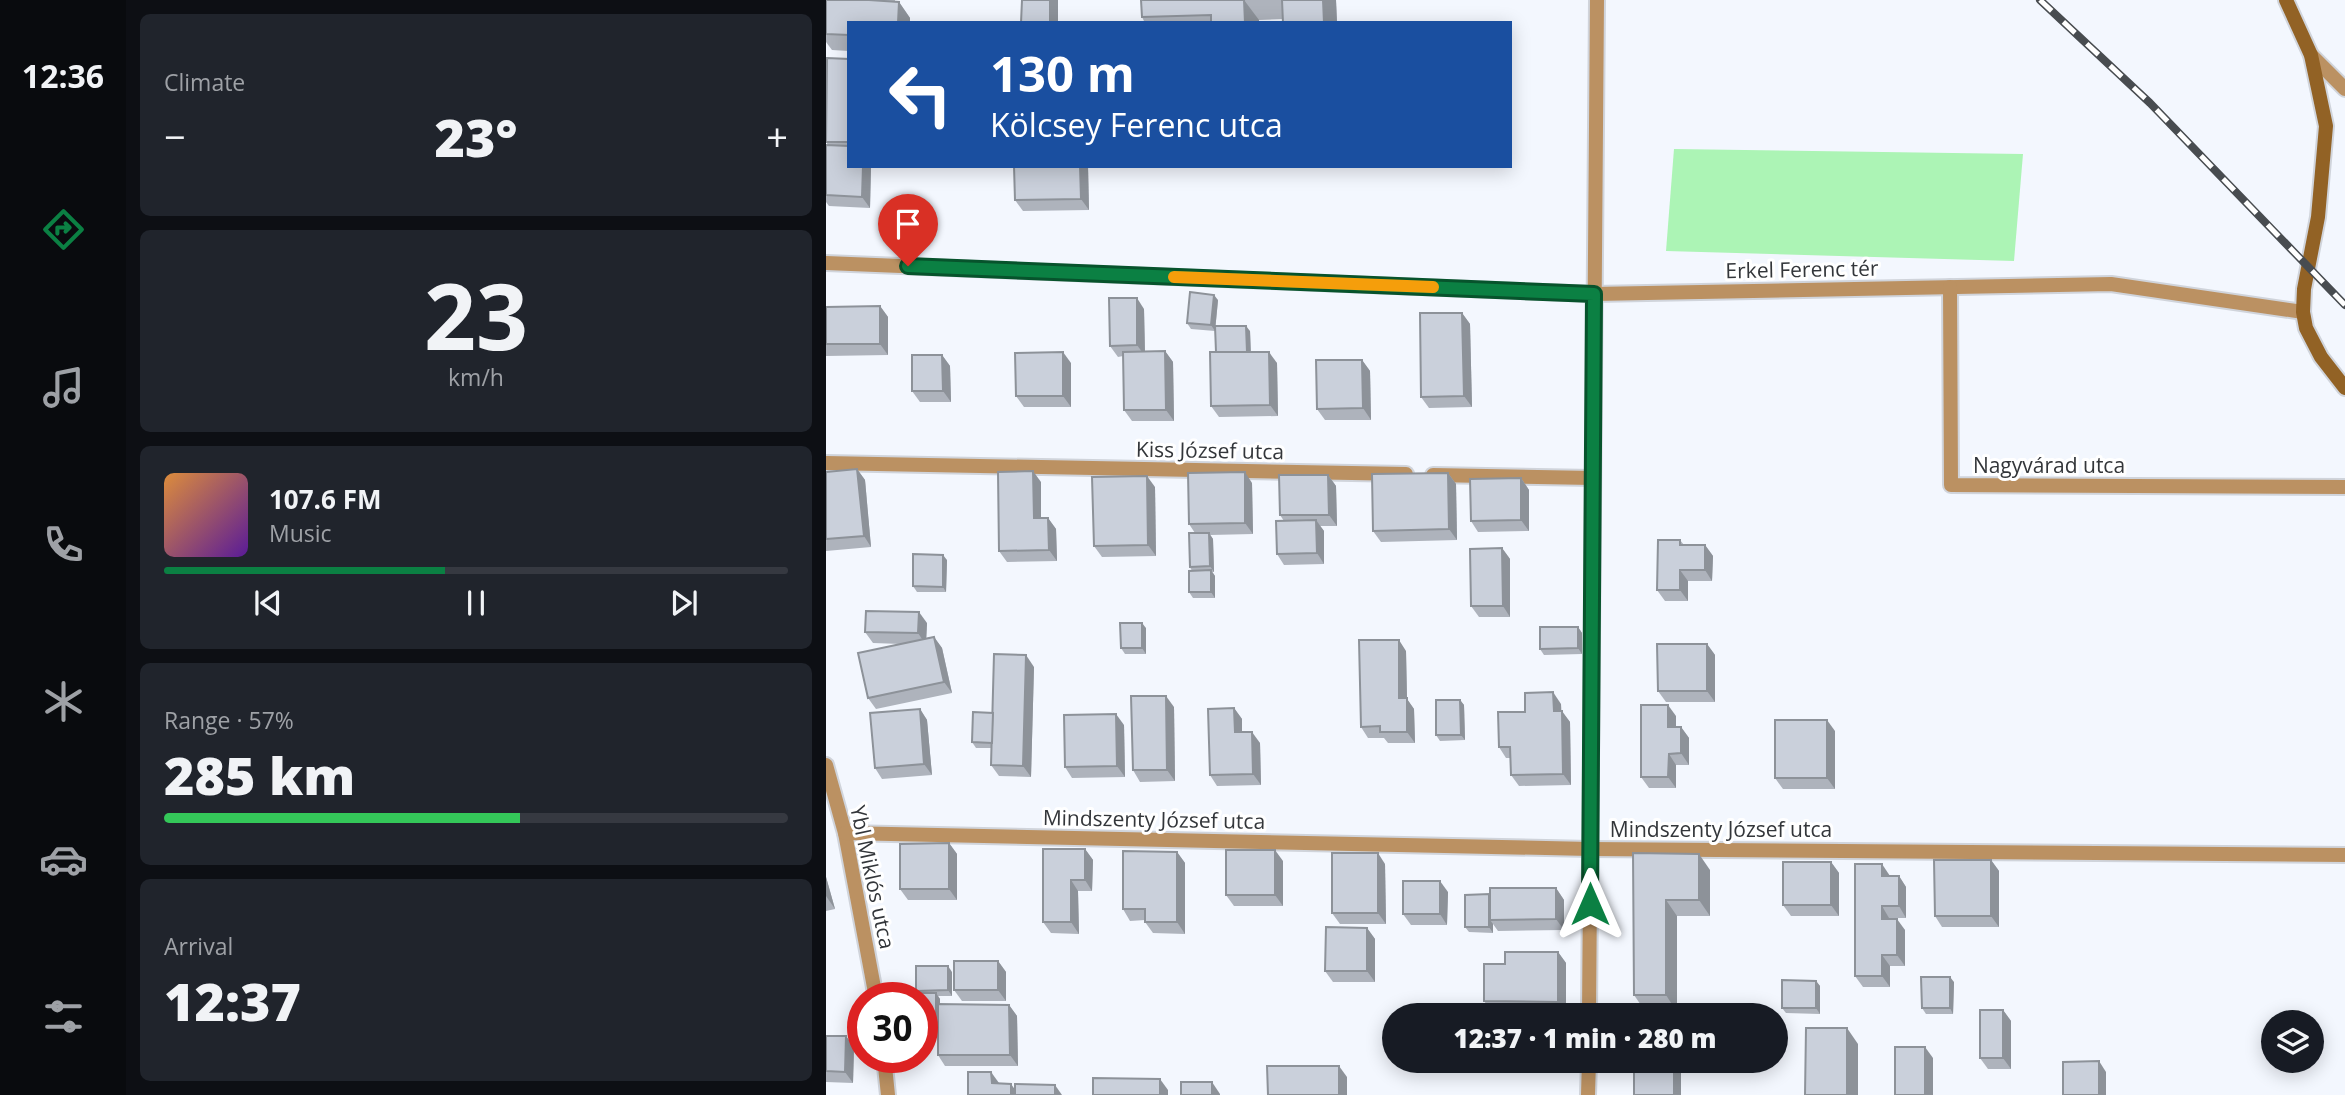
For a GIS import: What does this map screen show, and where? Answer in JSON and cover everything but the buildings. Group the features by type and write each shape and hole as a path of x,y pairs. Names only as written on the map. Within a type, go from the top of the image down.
{"main road":[{"path":"2286,0 2311,55 2326,126 2318,217 2304,289 2303,312 2306,328 2321,357 2345,388"}],"street":[{"path":"1589,1003 1597,0"},
{"path":"2311,55 2345,89"},
{"name":"Erkel Ferenc tér","path":"826,263 1594,294 2110,284 2303,312"},
{"name":"Nagyvárad utca","path":"1950,287 1951,485 2345,487"},
{"name":"Kiss József utca","path":"826,463 1593,478"},
{"name":"Ybl Miklós utca","path":"826,765 845,833 873,982"},
{"name":"Mindszenty József utca","path":"845,833 1590,849 2345,855"},
{"path":"886,1073 888,1095"},
{"path":"1588,1095 1589,1073"}],"green space":[{"path":"1674,149 2023,154 2014,261 1666,251"}],"railway":[{"path":"2040,0 2150,103 2345,305"}],"slow traffic":[{"path":"1174,277 1433,287"}],"route":[{"path":"908,266 1594,294 1590,904"}]}
